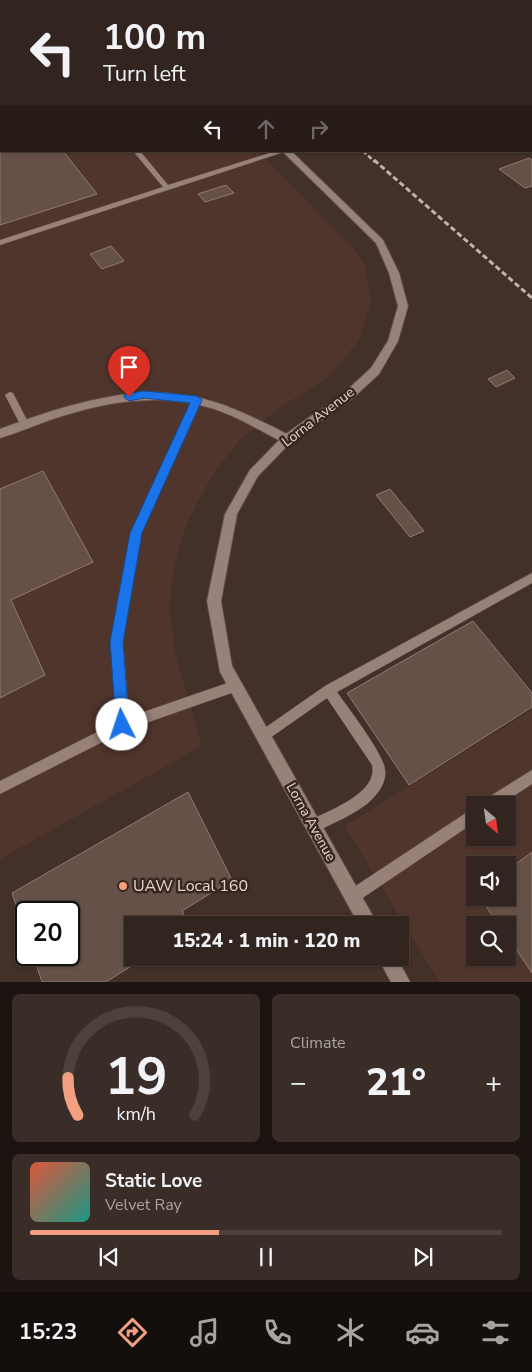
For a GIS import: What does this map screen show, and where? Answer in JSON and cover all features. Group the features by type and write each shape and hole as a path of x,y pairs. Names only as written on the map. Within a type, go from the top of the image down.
{"street":[{"name":"Lorna Avenue","path":"286,152 380,242 394,273 403,306 393,341 375,371 349,395 287,439 254,473 231,514 214,601 225,667 364,916"},
{"path":"0,434 83,404 144,394 197,400 235,412 287,439"},
{"path":"392,966 401,982"}],"lane":[{"path":"137,152 167,188"},
{"path":"0,243 282,152"},
{"path":"10,395 24,424"},
{"path":"122,725 117,642 136,533 197,400"},
{"path":"263,736 329,690 532,578"},
{"path":"0,788 122,725 236,686"},
{"path":"313,826 358,803 375,787 380,775 377,762 329,690"},
{"path":"502,796 532,776"},
{"path":"353,896 466,820"}],"shaded area":[{"path":"0,152 258,152 352,247 365,265 371,302 359,340 324,380 281,407 240,440 217,469 201,495 185,528 175,563 169,606 175,653 202,746 0,859"},
{"path":"532,710 532,982 439,982 409,932 409,916 399,916 345,826"}],"building":[{"path":"0,152 64,152 97,194 0,225"},
{"path":"529,158 532,160 532,186 525,188 499,169"},
{"path":"226,185 234,193 205,202 198,194"},
{"path":"111,246 124,261 102,269 90,254"},
{"path":"507,370 515,378 496,387 488,379"},
{"path":"43,471 93,562 11,600 45,675 0,698 0,489"},
{"path":"390,489 424,531 410,537 376,495"},
{"path":"473,621 532,693 532,707 409,785 347,693"},
{"name":"UAW Local 160","path":"188,792 232,880 182,911 184,916 124,916 124,966 131,966 106,982 42,982 37,966 80,966 80,901 15,902 12,893"},
{"path":"532,852 532,973 516,949 516,916 493,916 486,906 516,906 516,864"}],"railway":[{"path":"364,152 375,162"},
{"path":"374,160 532,298"}],"place":[{"name":"UAW Local 160","path":"123,886"}],"route":[{"path":"122,725 117,642 136,533 197,400 144,394 129,397"}]}
